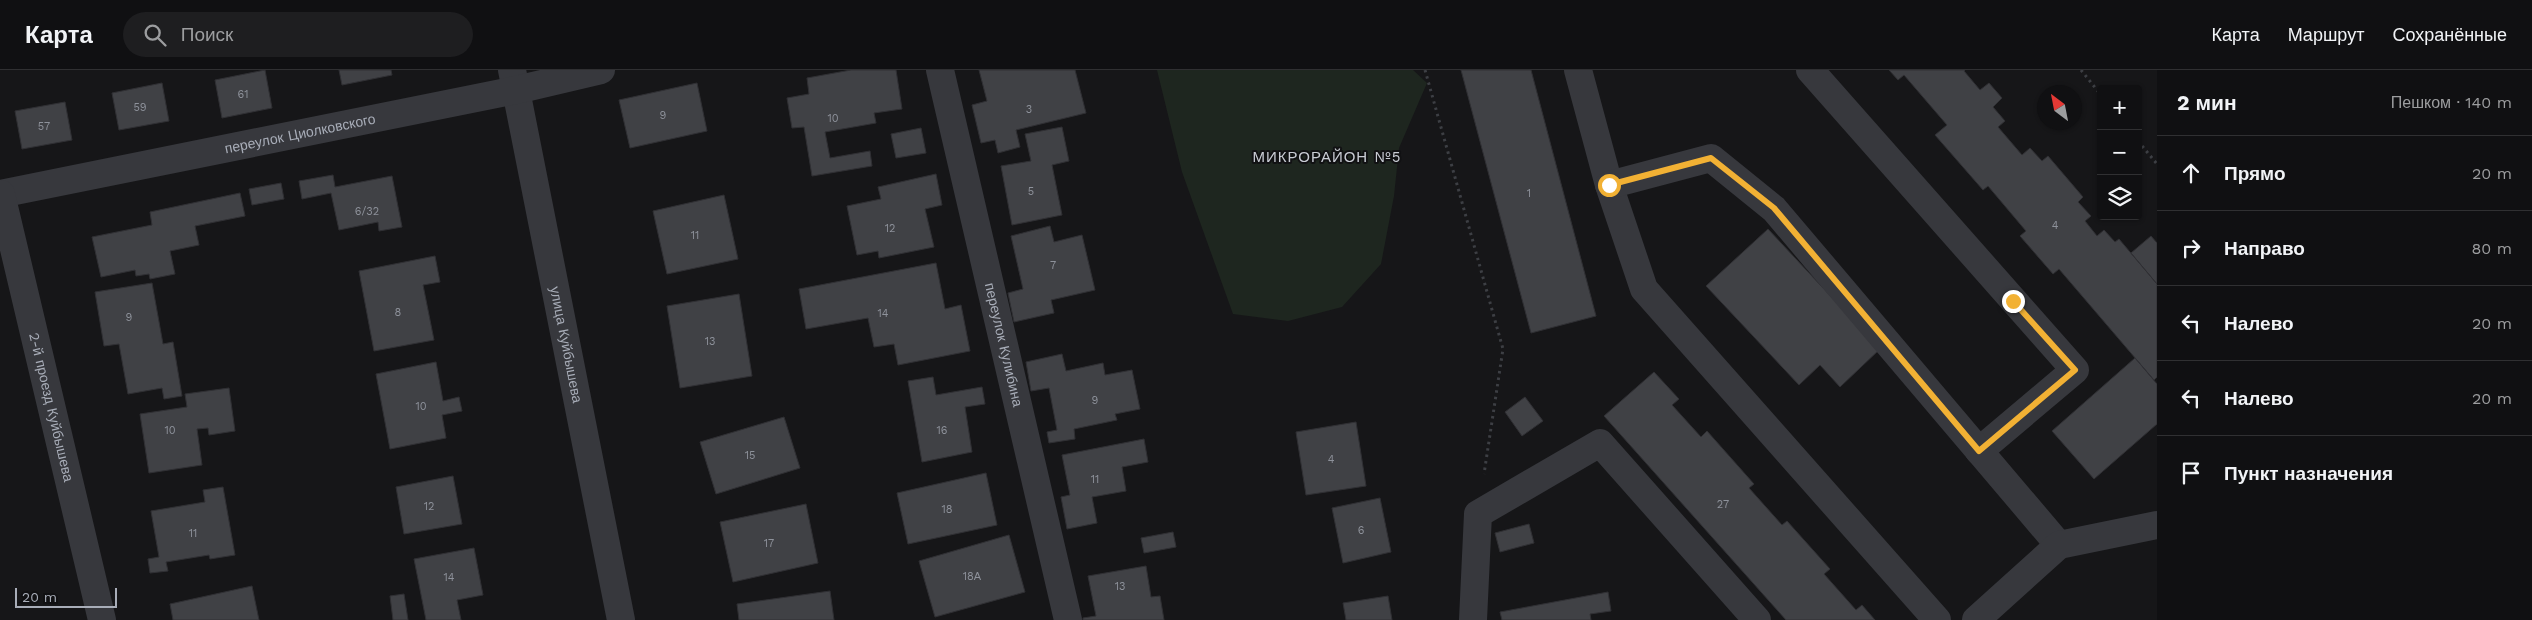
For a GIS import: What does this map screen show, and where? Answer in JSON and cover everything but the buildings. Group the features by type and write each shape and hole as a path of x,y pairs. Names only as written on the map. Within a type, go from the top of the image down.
{"street":[{"name":"переулок Циолковского","path":"0,194 514,80 601,70"},
{"name":"переулок Кулибина","path":"940,70 1068,620"},
{"path":"1578,70 1609,185 1644,289 1937,620"},
{"path":"1810,70 2075,370 1979,451"},
{"name":"улица Куйбышева","path":"514,80 621,620"},
{"path":"1609,185 1711,158 1774,208 2059,545"},
{"name":"2-й проезд Куйбышева","path":"0,194 102,620"},
{"path":"1473,620 1478,514 1600,443 1757,620"},
{"path":"1976,620 2059,545 2157,525"}],"path":[{"path":"1425,70 1503,349 1478,514"},
{"path":"2081,70 2097,90"},
{"path":"2142,146 2157,164"}],"shaded area":[{"path":"1157,70 1413,70 1427,83 1399,148 1394,196 1381,264 1342,307 1288,321 1233,314 1182,172"}],"district":[{"name":"МИКРОРАЙОН №5","path":"1327,157"}],"route":[{"path":"1609,185 1711,158 1774,208 1979,451 2075,370 2013,301"}]}
